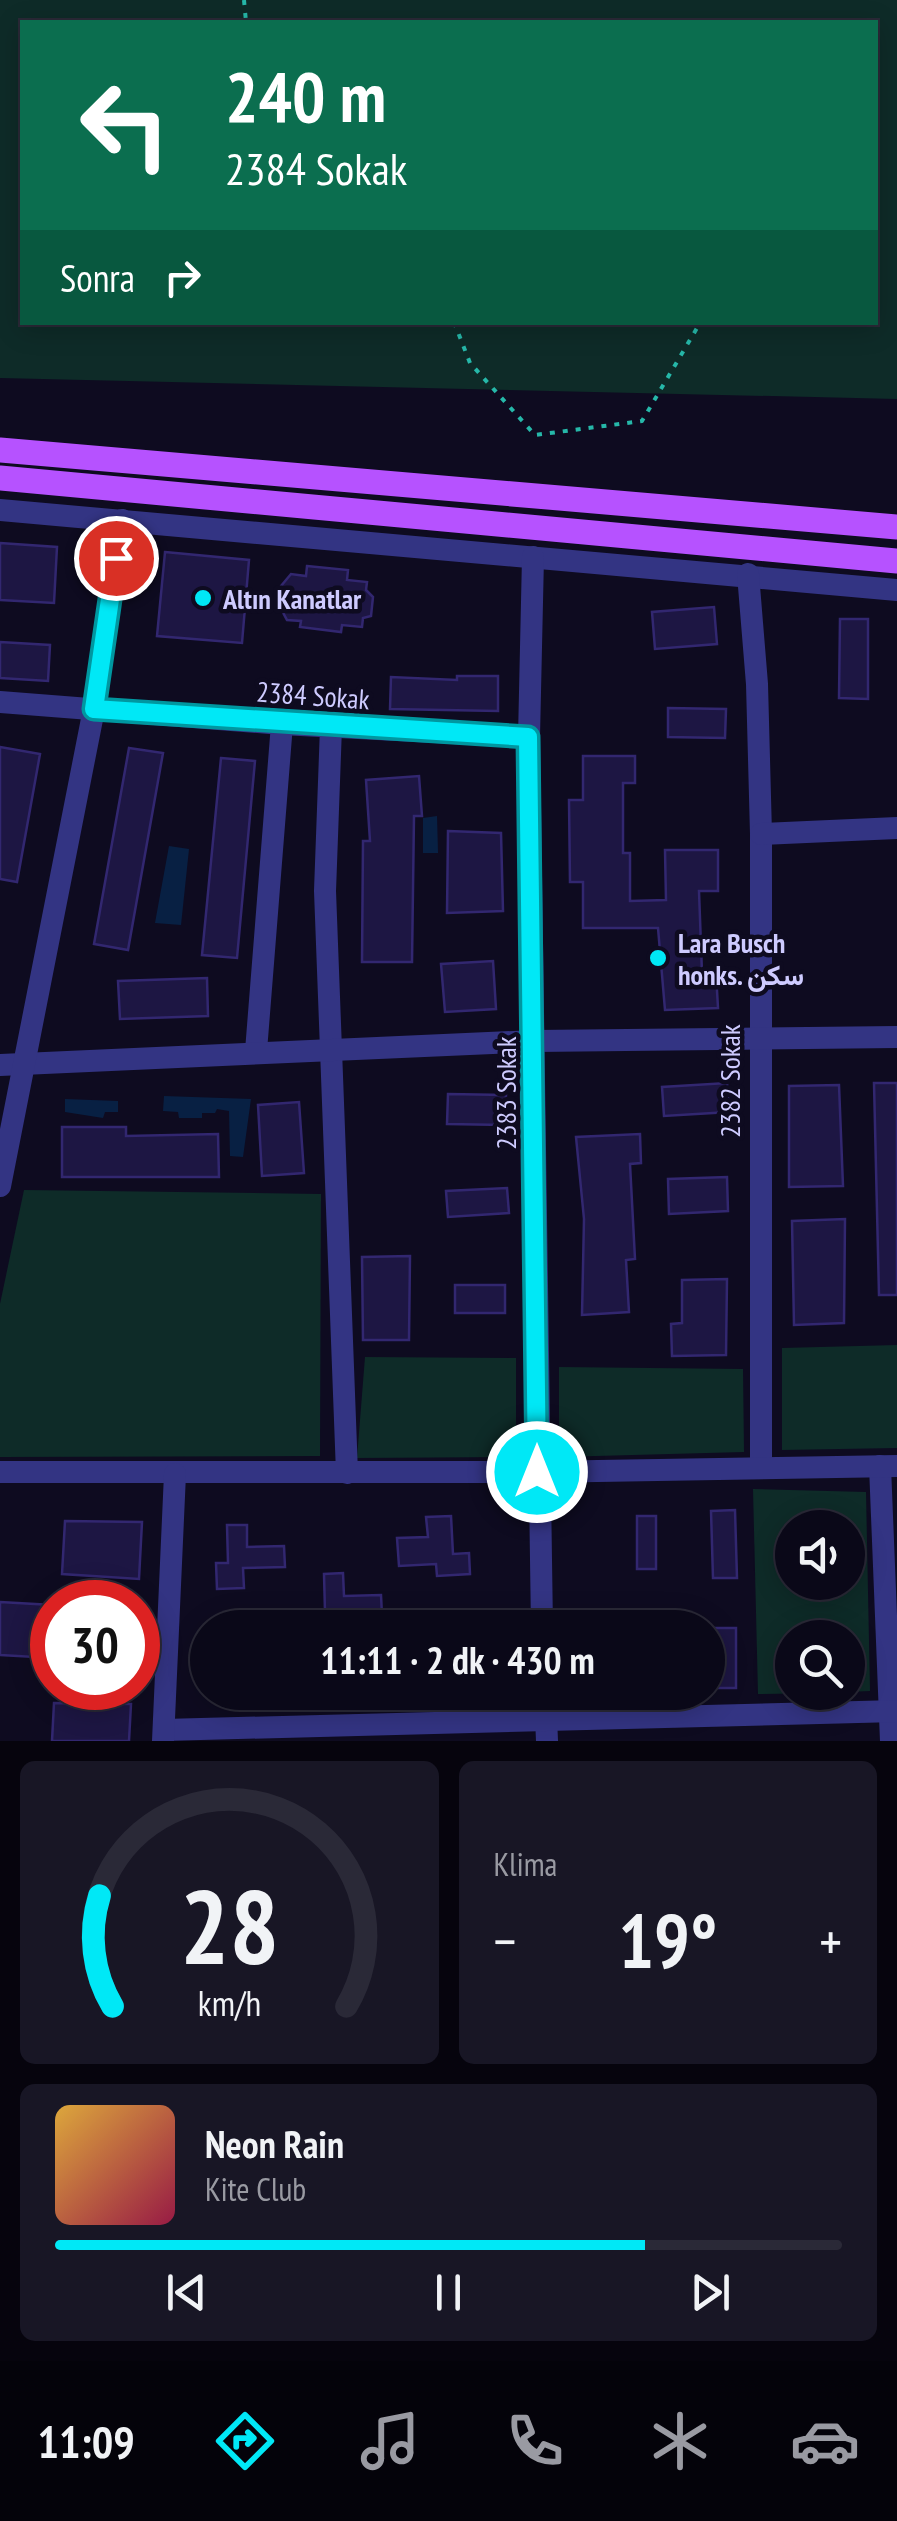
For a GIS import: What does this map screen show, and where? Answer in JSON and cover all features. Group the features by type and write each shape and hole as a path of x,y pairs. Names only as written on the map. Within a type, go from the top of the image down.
{"main road":[{"path":"0,450 897,527"},
{"path":"0,478 897,561"}],"street":[{"path":"0,510 897,590"},
{"path":"0,1186 94,709 122,520"},
{"name":"2383 Sokak","path":"532,557 528,737 541,1610"},
{"name":"2382 Sokak","path":"748,574 757,684 760,834 761,1468"},
{"name":"2384 Sokak","path":"0,702 282,724 528,737"},
{"path":"256,1050 282,724"},
{"path":"331,727 325,890 347,1474"},
{"path":"760,834 897,828"},
{"path":"0,1065 256,1050 534,1041 897,1037"},
{"path":"0,1472 347,1474 888,1466 894,1711 891,1741"},
{"path":"175,1474 164,1735 546,1730 894,1711"}],"path":[{"path":"455,325 470,362 535,435 642,421 699,325"}],"green space":[{"path":"0,0 897,0 897,399 0,378"},
{"path":"24,1190 321,1194 320,1456 0,1457 0,1304"},
{"path":"897,1345 897,1448 782,1450 782,1348"},
{"path":"365,1357 516,1358 516,1457 357,1458"},
{"path":"559,1367 743,1369 744,1452 559,1457"},
{"path":"753,1489 866,1492 870,1691 865,1691 865,1620 775,1620 775,1694 758,1694"}],"water":[{"path":"437,816 438,853 423,853 423,818"},
{"path":"169,846 189,849 181,925 155,923"},
{"path":"164,1096 251,1099 243,1157 230,1156 229,1111 217,1109 215,1113 202,1113 202,1118 179,1118 178,1112 163,1111"},
{"path":"65,1099 118,1101 118,1112 105,1112 103,1118 65,1112"}],"building":[{"path":"0,543 57,547 54,603 0,600"},
{"name":"Altın Kanatlar","path":"165,552 249,560 242,643 157,636"},
{"path":"307,566 348,570 347,580 367,582 366,590 373,597 371,616 363,618 362,627 342,625 341,632 300,627 301,621 287,620 279,605 281,586 291,574 306,576"},
{"path":"714,607 717,644 655,649 652,612"},
{"path":"840,619 868,619 868,699 839,698"},
{"path":"0,642 50,645 48,681 0,678"},
{"path":"457,676 498,676 498,711 390,709 391,677 457,680"},
{"path":"668,708 726,709 725,738 668,737"},
{"path":"0,747 40,754 17,882 0,879"},
{"path":"129,748 163,753 128,950 94,944"},
{"path":"583,756 635,756 635,783 623,783 623,853 630,853 630,901 666,900 665,850 718,850 718,891 699,891 702,973 716,973 718,1008 665,1010 658,928 583,928 583,882 570,882 569,800 583,800"},
{"path":"221,758 255,761 237,958 202,955"},
{"path":"419,776 422,816 414,816 412,962 362,962 363,841 370,841 366,780"},
{"path":"448,831 501,833 503,911 447,913"},
{"path":"493,961 496,1009 445,1012 441,964"},
{"path":"207,978 208,1016 120,1019 118,981"},
{"path":"727,1083 729,1112 664,1116 662,1087"},
{"path":"874,1083 897,1083 897,1295 879,1295"},
{"path":"839,1085 843,1186 789,1187 789,1086"},
{"path":"448,1094 506,1095 505,1125 447,1124"},
{"path":"299,1102 304,1173 262,1176 258,1105"},
{"path":"62,1127 126,1127 126,1136 218,1134 219,1177 62,1177"},
{"path":"640,1134 641,1163 630,1164 635,1259 626,1260 629,1312 582,1315 584,1219 576,1137"},
{"path":"727,1177 728,1211 669,1214 668,1179"},
{"path":"507,1188 509,1213 448,1217 446,1191"},
{"path":"845,1219 844,1323 794,1325 792,1221"},
{"path":"410,1256 409,1340 363,1340 362,1257"},
{"path":"727,1279 726,1355 672,1356 671,1324 682,1323 682,1280"},
{"path":"455,1285 505,1285 505,1313 455,1313"},
{"path":"735,1510 737,1578 713,1578 711,1511"},
{"path":"451,1516 453,1554 469,1553 470,1574 437,1576 436,1564 399,1566 397,1538 428,1537 426,1517"},
{"path":"637,1516 656,1516 656,1569 637,1569"},
{"path":"65,1521 142,1522 139,1579 62,1574"},
{"path":"227,1525 247,1525 247,1547 284,1546 285,1567 243,1568 244,1588 217,1589 216,1563 228,1563"},
{"path":"343,1573 344,1596 381,1595 382,1610 325,1610 324,1574"},
{"path":"0,1602 30,1604 30,1657 0,1655"},
{"path":"725,1628 736,1628 736,1688 725,1688"},
{"path":"54,1710 131,1710 129,1741 52,1741"}],"place":[{"name":"Altın Kanatlar","path":"203,598"},
{"name":"Lara Busch honks. سكن","path":"658,958"}],"route":[{"path":"116,558 94,709 528,737 537,1472"}]}
